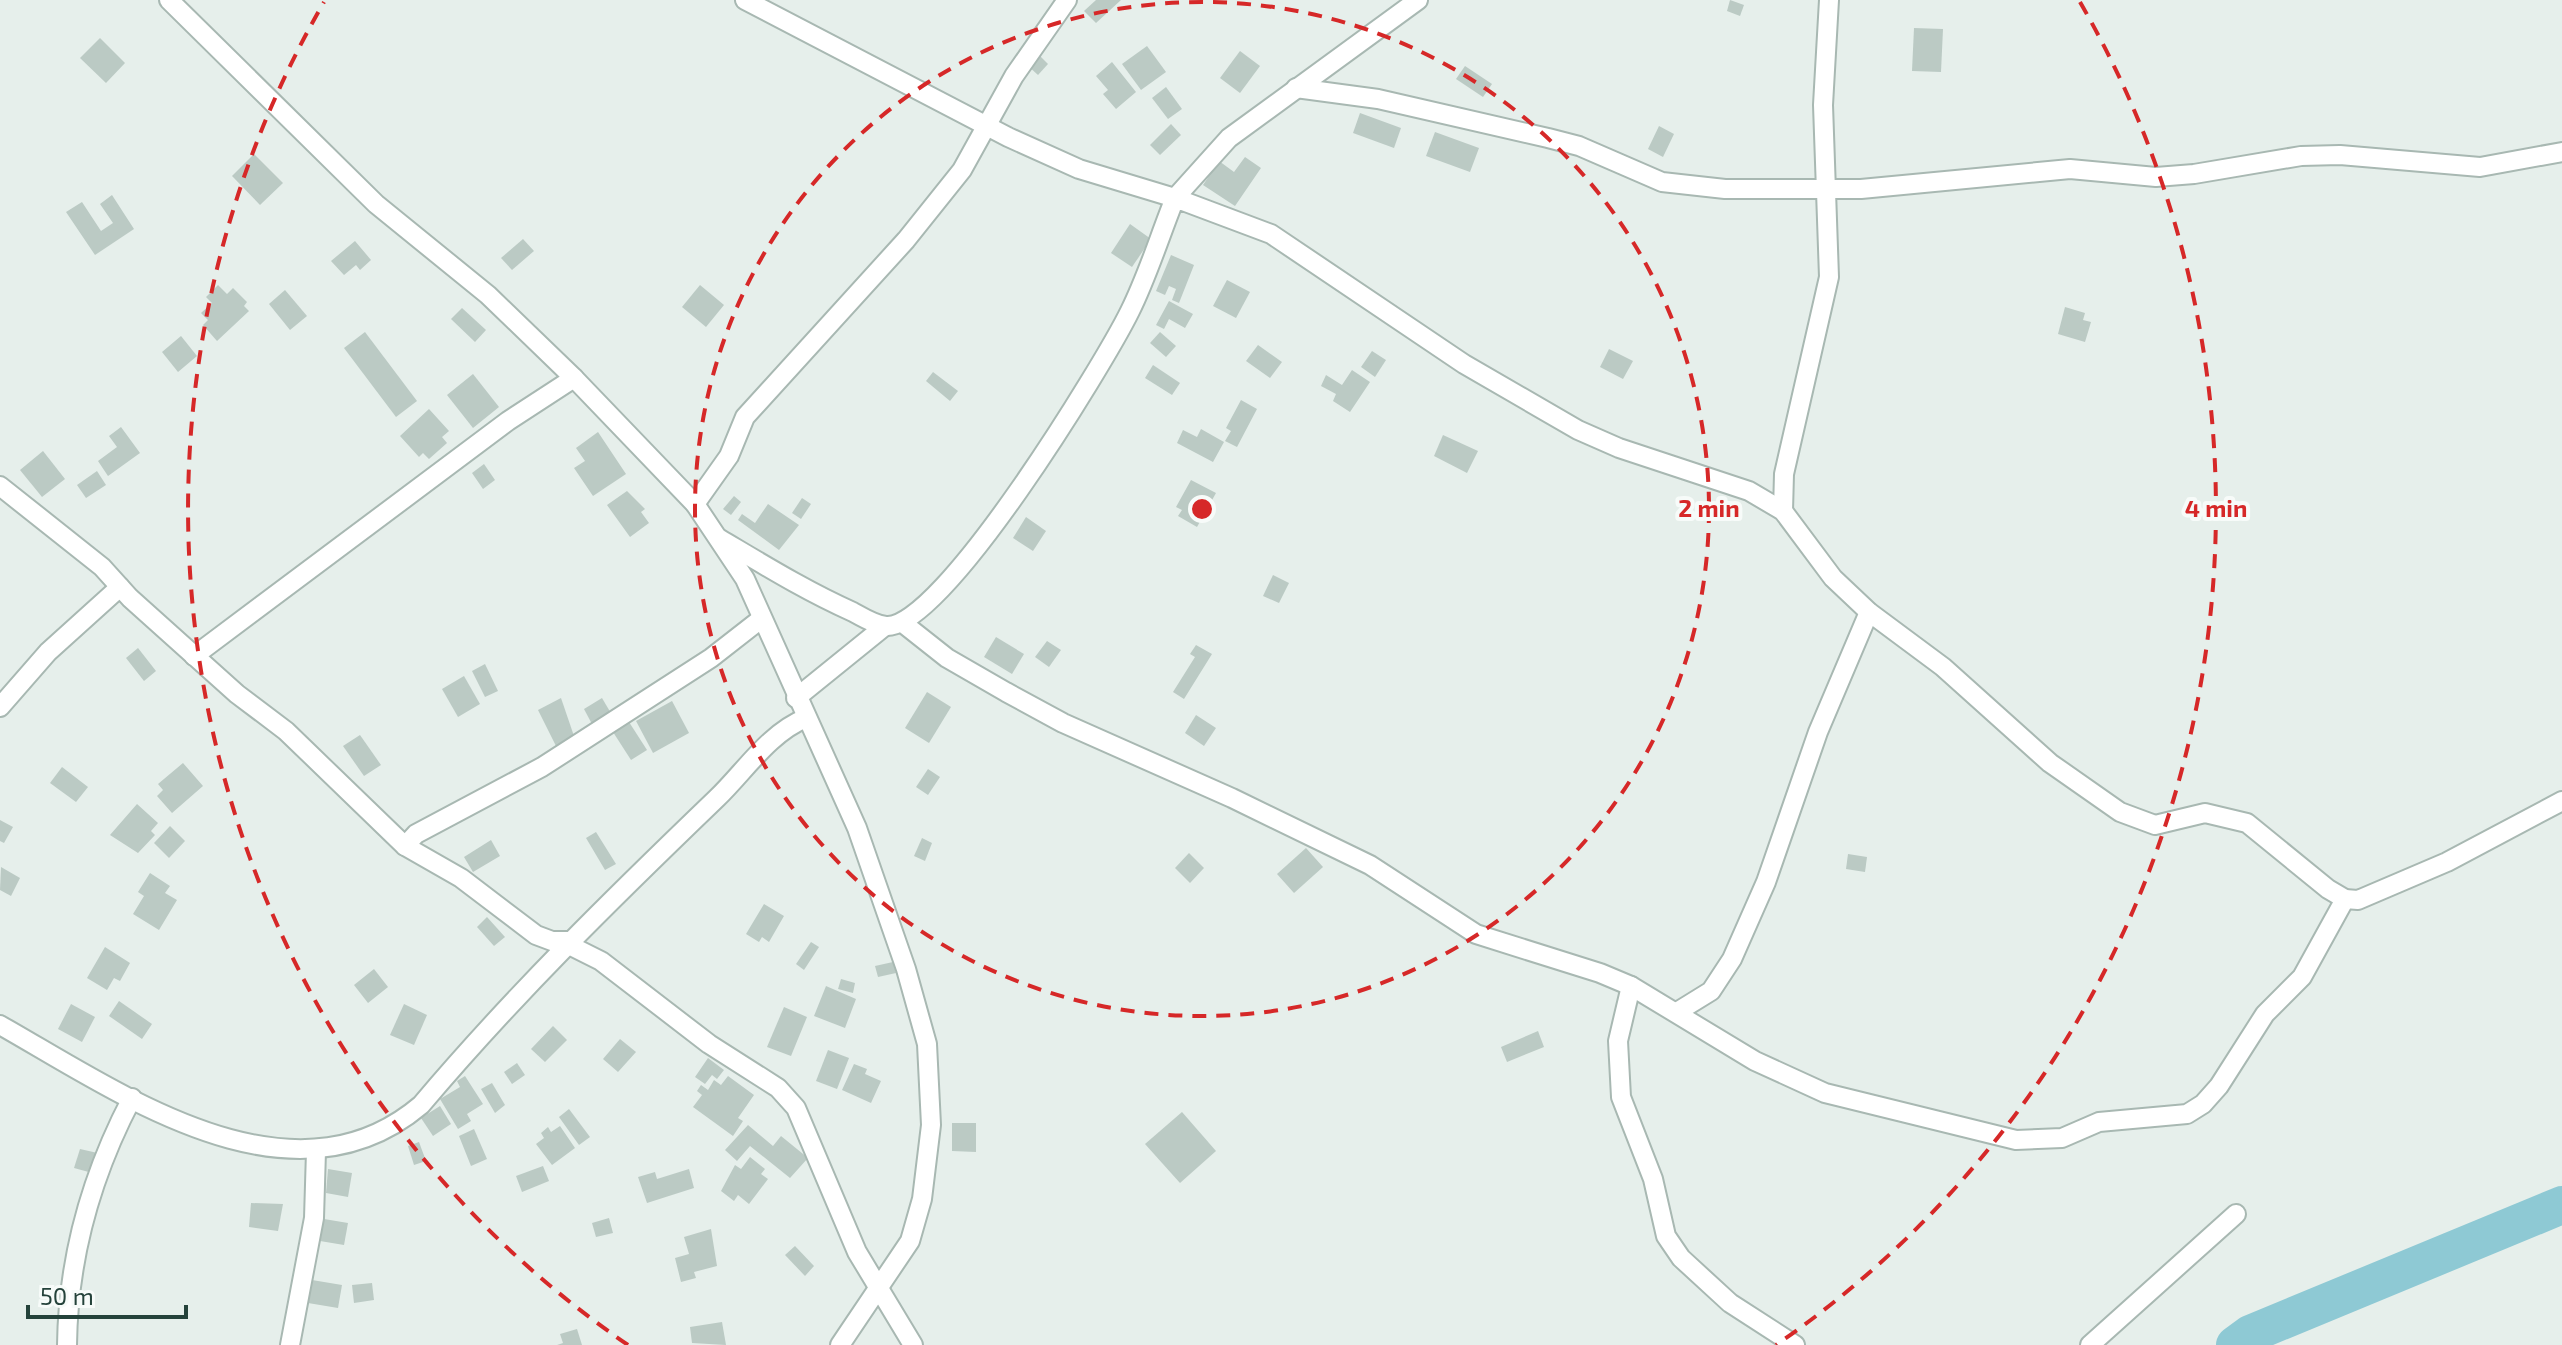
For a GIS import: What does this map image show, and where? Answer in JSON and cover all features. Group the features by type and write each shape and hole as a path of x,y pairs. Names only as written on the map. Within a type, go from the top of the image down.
{"street":[{"path":"169,0 376,204 488,295 574,378 695,504 745,579 857,828 906,969 927,1044 931,1125 922,1199 910,1241 881,1290 840,1345"},
{"path":"745,0 987,126 1079,169 1175,198 1271,234 1464,364 1578,430 1619,448 1749,491 1783,511 1833,578 1869,612 1943,667 2050,763 2120,812 2155,825 2205,813 2247,823 2345,899 2358,900 2400,883 2562,801"},
{"path":"695,504 729,456 745,417 906,240 962,170 1014,76 1067,0"},
{"path":"796,698 894,625 928,604 997,523 1081,395 1131,311 1175,198 1229,138 1418,0"},
{"path":"1783,511 1784,474 1829,277 1823,76 1829,0"},
{"path":"1296,88 1378,99 1579,146 1662,182 1725,189 1908,186 2070,169 2156,177 2301,156 2340,155 2480,167 2562,152"},
{"path":"194,656 508,421 574,378"},
{"path":"0,486 74,542 194,656 286,731 405,846 461,878 536,935 568,943 601,961 787,1098 809,1134 857,1252 913,1345"},
{"path":"720,539 802,589 894,625 1063,723 1232,798 1370,865 1476,934 1600,973 1631,986 1755,1061 1825,1093 2016,1140 2062,1138 2099,1122 2187,1114 2203,1104 2219,1086 2265,1014 2302,977 2345,899"},
{"path":"0,707 48,652 120,587"},
{"path":"1677,1012 1711,991 1742,938 1818,732 1869,612"},
{"path":"405,846 416,834 542,767 711,658 761,619"},
{"path":"0,1025 132,1098 211,1135 285,1150 316,1151 378,1134 400,1123 421,1105 500,1011 727,788 773,737 789,725 806,718"},
{"path":"1631,986 1618,1041 1620,1085 1629,1124 1653,1179 1666,1236 1681,1258 1730,1303 1795,1345"},
{"path":"67,1345 70,1287 81,1224 90,1194 132,1098"},
{"path":"290,1345 314,1218 316,1151"},
{"path":"2090,1345 2236,1214"}],"building":[{"path":"1096,0 1121,0 1096,23 1084,11"},
{"path":"1730,0 1744,5 1740,16 1727,11"},
{"path":"1914,28 1943,29 1941,72 1912,71"},
{"path":"100,38 125,63 106,83 80,58"},
{"path":"1147,46 1166,72 1141,90 1122,64"},
{"path":"1240,51 1260,66 1240,93 1220,78"},
{"path":"1038,54 1048,64 1038,75 1027,65"},
{"path":"1112,62 1136,92 1116,109 1103,94 1108,90 1096,76"},
{"path":"1465,66 1492,84 1483,97 1456,79"},
{"path":"1166,87 1182,109 1168,119 1152,98"},
{"path":"1360,113 1401,128 1394,148 1353,133"},
{"path":"1171,124 1181,135 1160,155 1150,145"},
{"path":"1659,126 1674,134 1663,157 1648,149"},
{"path":"1435,132 1479,148 1470,172 1426,156"},
{"path":"254,154 283,183 260,205 232,176"},
{"path":"1245,157 1261,168 1235,206 1203,185 1219,161 1234,172"},
{"path":"112,195 134,229 95,255 66,212 82,202 101,231 113,223 100,204"},
{"path":"1130,224 1151,239 1132,267 1111,253"},
{"path":"523,239 534,251 512,270 501,258"},
{"path":"355,241 371,260 360,270 356,265 344,275 331,261"},
{"path":"1171,255 1194,265 1179,303 1172,300 1176,289 1169,286 1165,295 1156,291"},
{"path":"1227,280 1250,292 1236,318 1213,306"},
{"path":"218,285 227,294 233,288 247,302 244,306 249,311 217,341 203,325 208,320 201,313 212,303 206,297"},
{"path":"700,285 724,305 706,327 682,307"},
{"path":"285,290 307,316 290,330 269,304"},
{"path":"1169,301 1193,314 1185,328 1169,319 1164,329 1156,325"},
{"path":"2065,307 2085,313 2083,320 2091,322 2085,342 2058,334"},
{"path":"462,308 486,330 475,342 451,319"},
{"path":"365,332 417,401 396,417 344,348"},
{"path":"1160,332 1176,346 1166,357 1150,343"},
{"path":"181,336 197,356 178,372 162,352"},
{"path":"1258,345 1282,362 1270,378 1246,361"},
{"path":"1609,349 1633,361 1623,379 1600,367"},
{"path":"1372,351 1386,360 1375,377 1361,367"},
{"path":"1153,365 1180,383 1172,395 1145,378"},
{"path":"1352,370 1370,382 1350,412 1333,401 1336,394 1321,386 1326,375 1342,385"},
{"path":"933,372 958,391 950,401 926,381"},
{"path":"473,374 499,407 473,428 447,395"},
{"path":"1241,400 1257,409 1237,447 1225,441 1231,431 1226,428"},
{"path":"429,409 449,431 442,437 447,443 429,459 423,453 419,457 400,436"},
{"path":"121,427 140,453 108,476 98,461 117,447 109,436"},
{"path":"1201,429 1224,442 1213,462 1177,443 1183,430 1197,437"},
{"path":"598,432 626,474 593,496 574,468 585,461 576,448"},
{"path":"1443,435 1478,451 1467,473 1434,456"},
{"path":"43,451 65,479 42,497 20,470"},
{"path":"484,464 495,480 483,489 472,473"},
{"path":"97,471 106,485 86,498 77,485"},
{"path":"1191,480 1216,493 1197,527 1178,516 1182,510 1176,507"},
{"path":"627,491 645,509 641,512 649,523 630,537 607,505"},
{"path":"734,496 741,502 731,515 723,509"},
{"path":"802,498 811,504 801,519 792,513"},
{"path":"768,504 799,525 779,550 738,520 742,514 755,523"},
{"path":"1026,517 1046,531 1033,551 1013,538"},
{"path":"1273,575 1289,583 1279,603 1263,596"},
{"path":"996,637 1024,654 1012,674 984,657"},
{"path":"1047,641 1061,650 1049,667 1035,657"},
{"path":"1196,645 1212,654 1184,699 1173,692 1195,657 1190,654"},
{"path":"138,648 156,671 144,681 126,658"},
{"path":"485,664 498,691 485,697 472,671"},
{"path":"464,676 480,704 458,717 442,689"},
{"path":"927,692 951,707 929,743 905,728"},
{"path":"561,698 575,739 557,748 538,710"},
{"path":"602,698 612,715 593,726 584,709"},
{"path":"672,701 689,733 653,753 636,721"},
{"path":"1196,715 1216,728 1204,746 1185,733"},
{"path":"629,722 647,750 631,760 613,732"},
{"path":"360,735 381,765 364,776 343,746"},
{"path":"183,763 203,786 172,813 157,796 163,790 158,784"},
{"path":"62,767 88,787 76,802 50,783"},
{"path":"928,769 940,777 928,795 916,787"},
{"path":"137,804 158,823 151,831 155,835 138,853 110,835"},
{"path":"0,820 13,827 4,843 0,841"},
{"path":"170,826 185,841 169,858 154,843"},
{"path":"596,832 616,864 605,870 586,838"},
{"path":"922,838 932,843 925,861 914,856"},
{"path":"491,840 500,856 473,872 464,857"},
{"path":"1306,848 1323,867 1294,893 1277,874"},
{"path":"1189,853 1204,868 1190,883 1175,868"},
{"path":"1848,854 1867,857 1865,872 1846,869"},
{"path":"1,867 20,878 11,896 0,890"},
{"path":"150,873 170,886 165,893 177,900 159,930 133,914 144,896 138,892"},
{"path":"764,904 784,916 769,942 762,937 759,942 746,934"},
{"path":"487,917 505,937 494,946 477,927"},
{"path":"811,942 819,947 804,970 796,964"},
{"path":"105,947 130,963 120,981 114,978 107,990 87,978"},
{"path":"893,962 896,973 878,977 875,966"},
{"path":"374,969 388,987 368,1003 354,985"},
{"path":"841,979 855,983 853,993 838,989"},
{"path":"826,986 856,999 845,1028 814,1016"},
{"path":"119,1001 152,1024 142,1039 109,1016"},
{"path":"71,1004 95,1017 82,1042 58,1029"},
{"path":"404,1004 427,1015 414,1045 390,1035"},
{"path":"784,1007 807,1017 791,1056 767,1047"},
{"path":"553,1026 567,1040 545,1062 531,1049"},
{"path":"1538,1031 1544,1047 1507,1062 1501,1047"},
{"path":"620,1039 636,1052 618,1072 603,1059"},
{"path":"828,1050 849,1058 837,1089 816,1081"},
{"path":"708,1058 724,1070 717,1079 712,1075 705,1084 695,1077"},
{"path":"517,1063 525,1075 512,1084 504,1072"},
{"path":"854,1064 867,1069 865,1074 881,1081 871,1103 842,1090"},
{"path":"465,1076 483,1104 467,1114 471,1121 458,1129 440,1099 460,1087 457,1081"},
{"path":"728,1076 754,1095 738,1118 743,1121 733,1136 693,1107 702,1095 697,1091 701,1085 708,1090 714,1080 721,1085"},
{"path":"492,1083 505,1105 495,1113 481,1089"},
{"path":"440,1106 451,1124 433,1136 421,1118"},
{"path":"569,1109 590,1137 579,1145 559,1117"},
{"path":"1182,1112 1216,1151 1180,1183 1145,1144"},
{"path":"952,1123 976,1123 976,1152 952,1151"},
{"path":"748,1125 773,1146 781,1136 808,1158 790,1178 750,1146 737,1161 725,1150"},
{"path":"560,1126 575,1148 552,1165 536,1144 544,1138 541,1133 548,1127 551,1132"},
{"path":"474,1129 487,1159 471,1166 459,1136"},
{"path":"419,1142 426,1161 414,1165 408,1146"},
{"path":"80,1149 102,1154 96,1174 74,1168"},
{"path":"750,1157 765,1169 761,1174 768,1179 749,1204 738,1195 734,1201 721,1191 735,1165 741,1169"},
{"path":"543,1166 549,1181 522,1192 516,1176"},
{"path":"328,1169 352,1173 348,1197 326,1193"},
{"path":"689,1169 694,1188 647,1203 638,1177 655,1172 657,1179"},
{"path":"251,1203 283,1204 278,1231 249,1227"},
{"path":"609,1218 613,1233 596,1237 592,1223"},
{"path":"324,1219 348,1223 344,1245 320,1241"},
{"path":"711,1229 717,1266 694,1272 696,1278 681,1282 675,1258 689,1254 684,1237"},
{"path":"795,1246 814,1266 805,1276 785,1255"},
{"path":"312,1280 342,1285 338,1308 308,1303"},
{"path":"372,1283 374,1300 354,1303 352,1285"},
{"path":"722,1322 726,1345 692,1343 690,1327"},
{"path":"577,1329 582,1345 557,1345 563,1343 560,1334"}],"waterway":[{"path":"2235,1345 2250,1334 2562,1205"}]}
